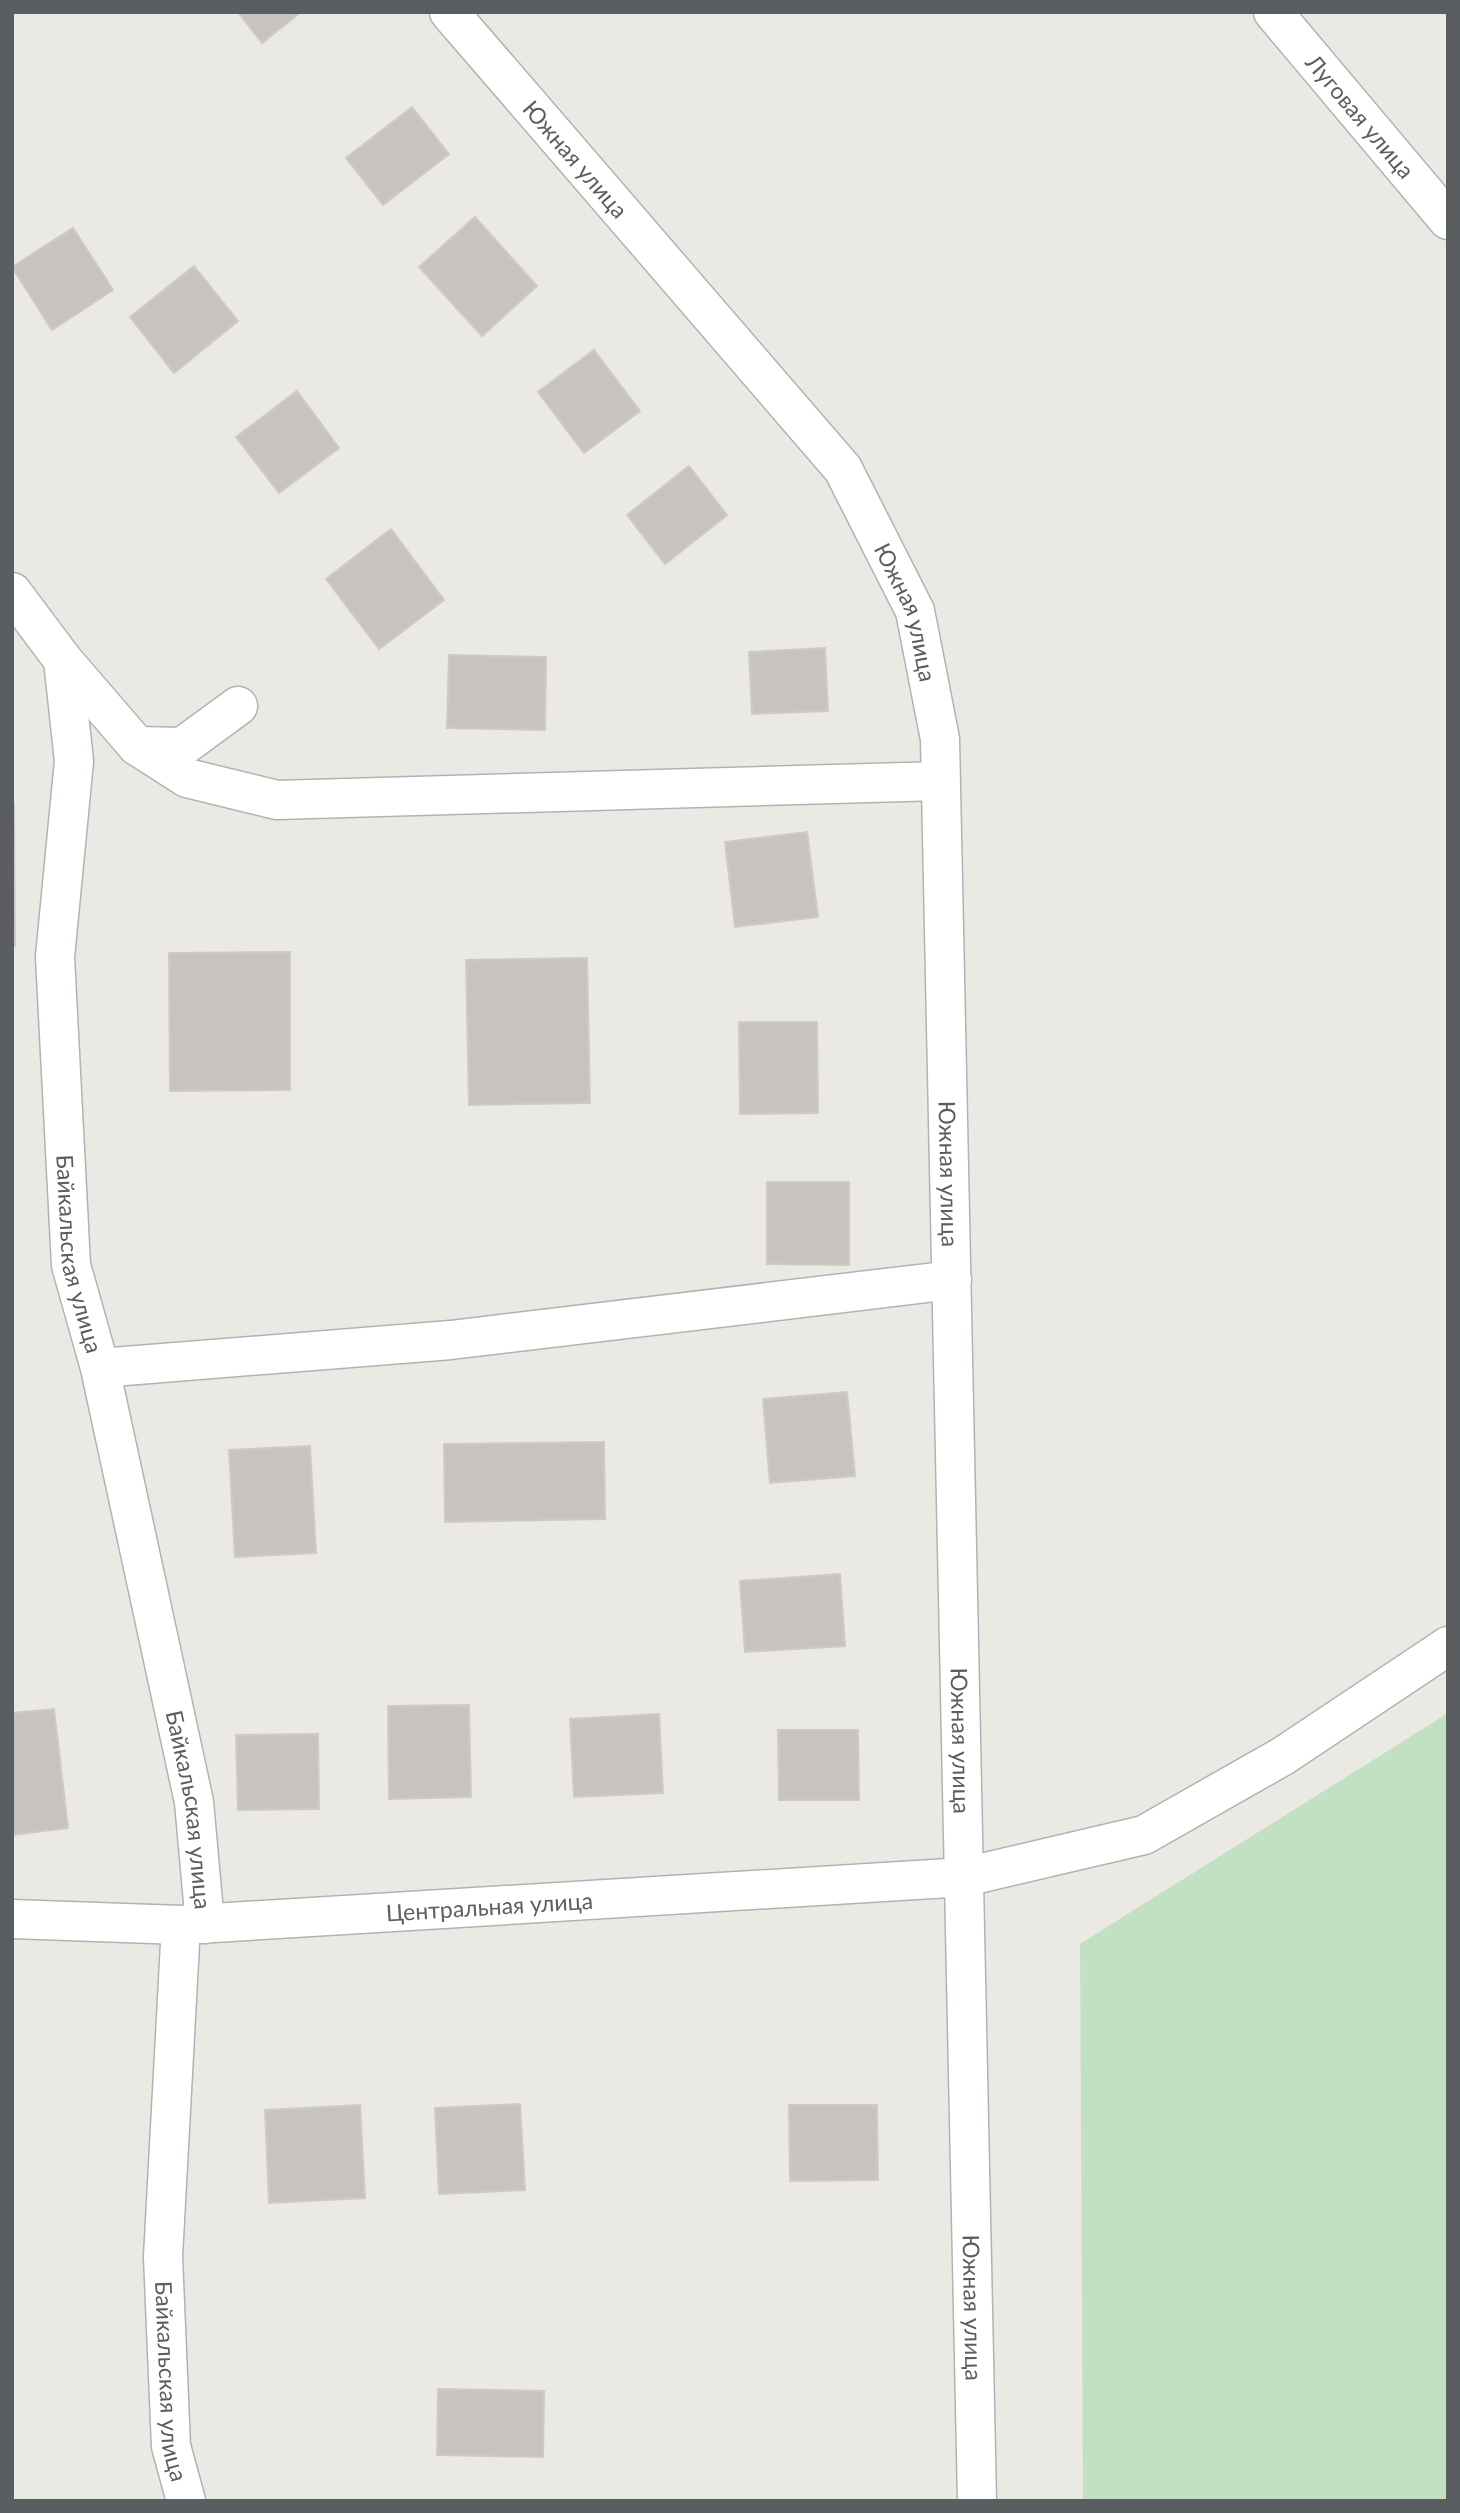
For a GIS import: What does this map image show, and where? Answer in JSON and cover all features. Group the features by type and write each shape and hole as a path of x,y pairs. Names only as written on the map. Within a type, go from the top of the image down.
{"street":[{"name":"Южная улица","path":"449,12 843,469 915,611 940,738 977,2501"},
{"name":"Луговая улица","path":"1273,12 1448,220"},
{"path":"12,592 63,660 137,746 187,778 276,800 940,781"},
{"name":"Байкальская улица","path":"63,660 74,761 55,957 71,1265 100,1368 194,1802 193,1924 163,2257 171,2446 186,2501"},
{"path":"137,746 182,747 238,706"},
{"path":"100,1368 451,1340 952,1280"},
{"name":"Центральная улица","path":"12,1919 193,1924 965,1877 1144,1835 1283,1756 1448,1646"}],"green space":[{"path":"1448,1713 1448,2501 1083,2501 1080,1944"}],"building":[{"path":"238,12 301,12 262,43"},
{"path":"412,107 449,154 383,205 346,158"},
{"path":"475,217 537,286 482,336 419,267"},
{"path":"73,228 113,290 52,330 12,267"},
{"path":"194,266 238,321 174,373 130,317"},
{"path":"594,350 640,411 584,453 538,392"},
{"path":"297,391 339,448 279,493 236,437"},
{"path":"689,466 727,515 665,564 627,515"},
{"path":"391,529 444,600 379,649 326,579"},
{"path":"825,648 828,711 752,714 749,652"},
{"path":"449,655 546,657 545,730 447,728"},
{"path":"14,804 15,946 12,946"},
{"path":"807,832 818,917 735,927 725,842"},
{"path":"290,952 290,1090 170,1091 169,953"},
{"path":"587,958 590,1103 469,1105 466,960"},
{"path":"739,1022 817,1022 818,1113 740,1114"},
{"path":"767,1182 849,1182 849,1265 767,1264"},
{"path":"847,1392 855,1476 770,1483 763,1399"},
{"path":"604,1442 605,1519 445,1522 444,1444"},
{"path":"310,1446 316,1553 235,1557 229,1450"},
{"path":"840,1574 845,1646 745,1652 740,1581"},
{"path":"469,1705 471,1797 389,1799 388,1706"},
{"path":"54,1709 68,1828 12,1835 12,1713"},
{"path":"659,1714 663,1793 574,1797 570,1719"},
{"path":"778,1730 858,1730 859,1800 779,1800"},
{"path":"318,1734 319,1809 238,1810 236,1735"},
{"path":"520,2104 525,2190 439,2194 435,2108"},
{"path":"360,2105 365,2198 269,2203 265,2110"},
{"path":"789,2105 877,2105 878,2180 790,2181"},
{"path":"438,2389 544,2391 543,2457 437,2455"}]}
